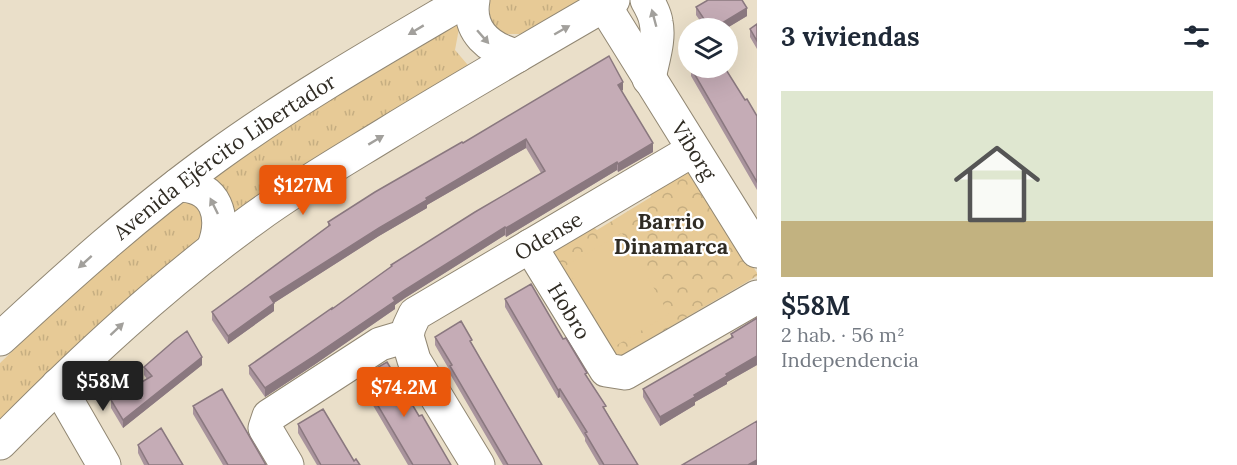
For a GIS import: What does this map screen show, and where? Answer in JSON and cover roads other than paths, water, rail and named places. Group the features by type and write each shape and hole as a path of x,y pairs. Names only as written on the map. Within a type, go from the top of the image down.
{"main road":[{"name":"Avenida Ejército Libertador","path":"0,339 104,245 178,185 297,101 466,0"},
{"path":"473,0 473,16 481,36 497,49 517,56"},
{"path":"647,0 657,22 657,38 649,79"},
{"path":"0,443 125,322 213,249 257,216 302,185 437,102 609,3"},
{"name":"Viborg","path":"609,3 649,79 757,252"},
{"name":"Odense","path":"408,332 415,314 693,150"},
{"path":"178,185 189,185 202,190 216,206 219,225 218,237 213,249"},
{"name":"Hobro","path":"530,246 606,370 613,372 625,373 757,297"},
{"path":"287,465 266,428 269,416 380,344 408,332 414,360 478,465"},
{"path":"58,385 104,465"}],"district":[{"name":"Barrio Dinamarca","path":"671,234"}]}
